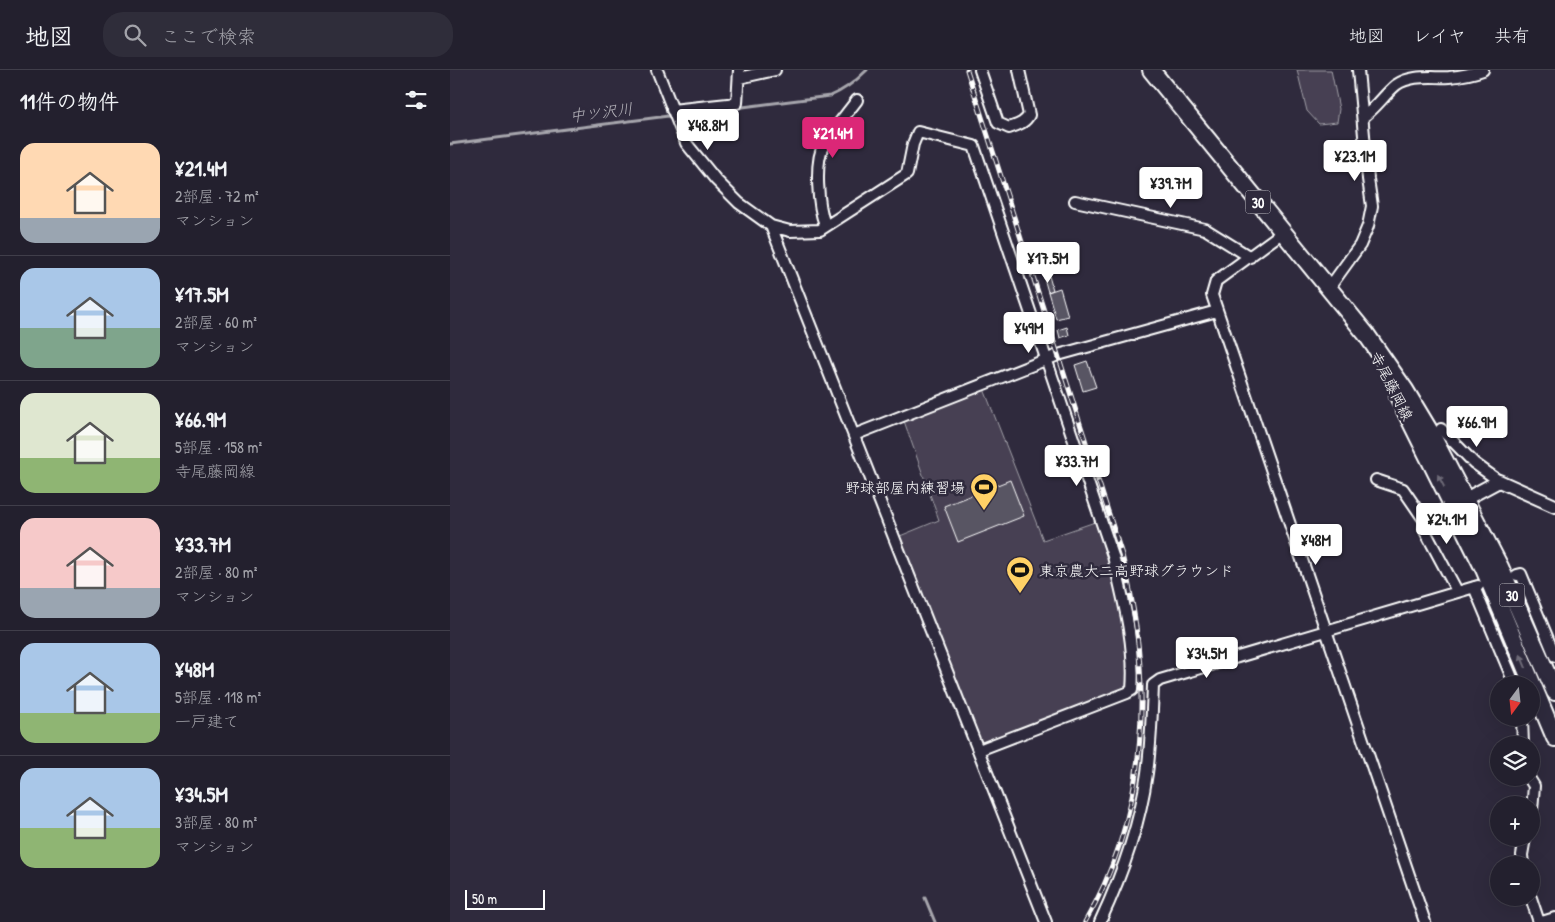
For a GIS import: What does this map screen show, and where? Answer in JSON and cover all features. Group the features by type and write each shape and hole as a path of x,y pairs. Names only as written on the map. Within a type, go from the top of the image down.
{"main road":[{"name":"寺尾藤岡線","path":"1151,70 1366,334 1420,414 1460,502 1484,569 1555,738"},
{"name":"寺尾藤岡線","path":"1460,502 1500,568 1555,692"}],"street":[{"path":"657,70 686,144 716,180 739,203 771,226 790,231 820,230 907,174 912,144 918,132 974,146 1113,556 1124,606 1131,652 1132,690 978,750"},
{"path":"672,110 737,103 739,74 775,70"},
{"path":"980,70 998,123 1009,128 1027,120 1030,115 1019,70"},
{"path":"1329,288 1360,245 1368,226 1372,206 1358,70"},
{"path":"1363,117 1374,110 1397,85 1411,79 1429,73 1447,77 1483,70"},
{"path":"825,225 821,216 817,178 823,146 857,100"},
{"path":"1076,201 1205,229 1250,257"},
{"path":"771,226 1046,922"},
{"path":"1283,232 1216,281 1212,288 1212,295 1426,922"},
{"path":"854,435 1058,355 1217,310"},
{"path":"1441,429 1474,462 1499,481 1555,506"},
{"path":"1376,480 1403,489 1425,522"},
{"path":"1457,591 1424,529 1425,522 1430,516 1499,481"},
{"path":"1517,574 1521,574 1555,656"},
{"path":"1100,922 1124,865 1137,821 1147,774 1153,685 1160,680 1476,586 1511,676"},
{"path":"1534,906 1541,922 1555,918"}],"shaded area":[{"path":"1297,70 1331,70 1339,109 1337,122 1319,124 1307,111"},
{"name":"東京農大二高野球グラウンド","path":"984,389 1043,540 1095,522 1112,567 1124,621 1129,682 1122,691 983,745 980,744 900,536 939,520 904,421"}],"building":[{"path":"1049,276 1053,290 1048,292 1044,278"},
{"path":"1060,288 1068,316 1056,319 1048,292"},
{"path":"1067,327 1069,335 1060,338 1058,330"},
{"path":"1087,361 1096,387 1083,391 1075,365"},
{"name":"野球部屋内練習場","path":"1010,480 1024,516 958,542 944,506"}],"waterway":[{"name":"中ツ沢川","path":"735,108 830,96 850,85 867,70"},
{"name":"中ツ沢川","path":"450,144 723,109"},
{"path":"925,898 935,922"}],"railway":[{"path":"967,70 1122,555 1132,601 1141,695 1139,742 1133,789 1123,835 1107,879 1085,922"}],"place":[{"name":"野球部屋内練習場","path":"984,511"},
{"name":"東京農大二高野球グラウンド","path":"1020,594"}]}
